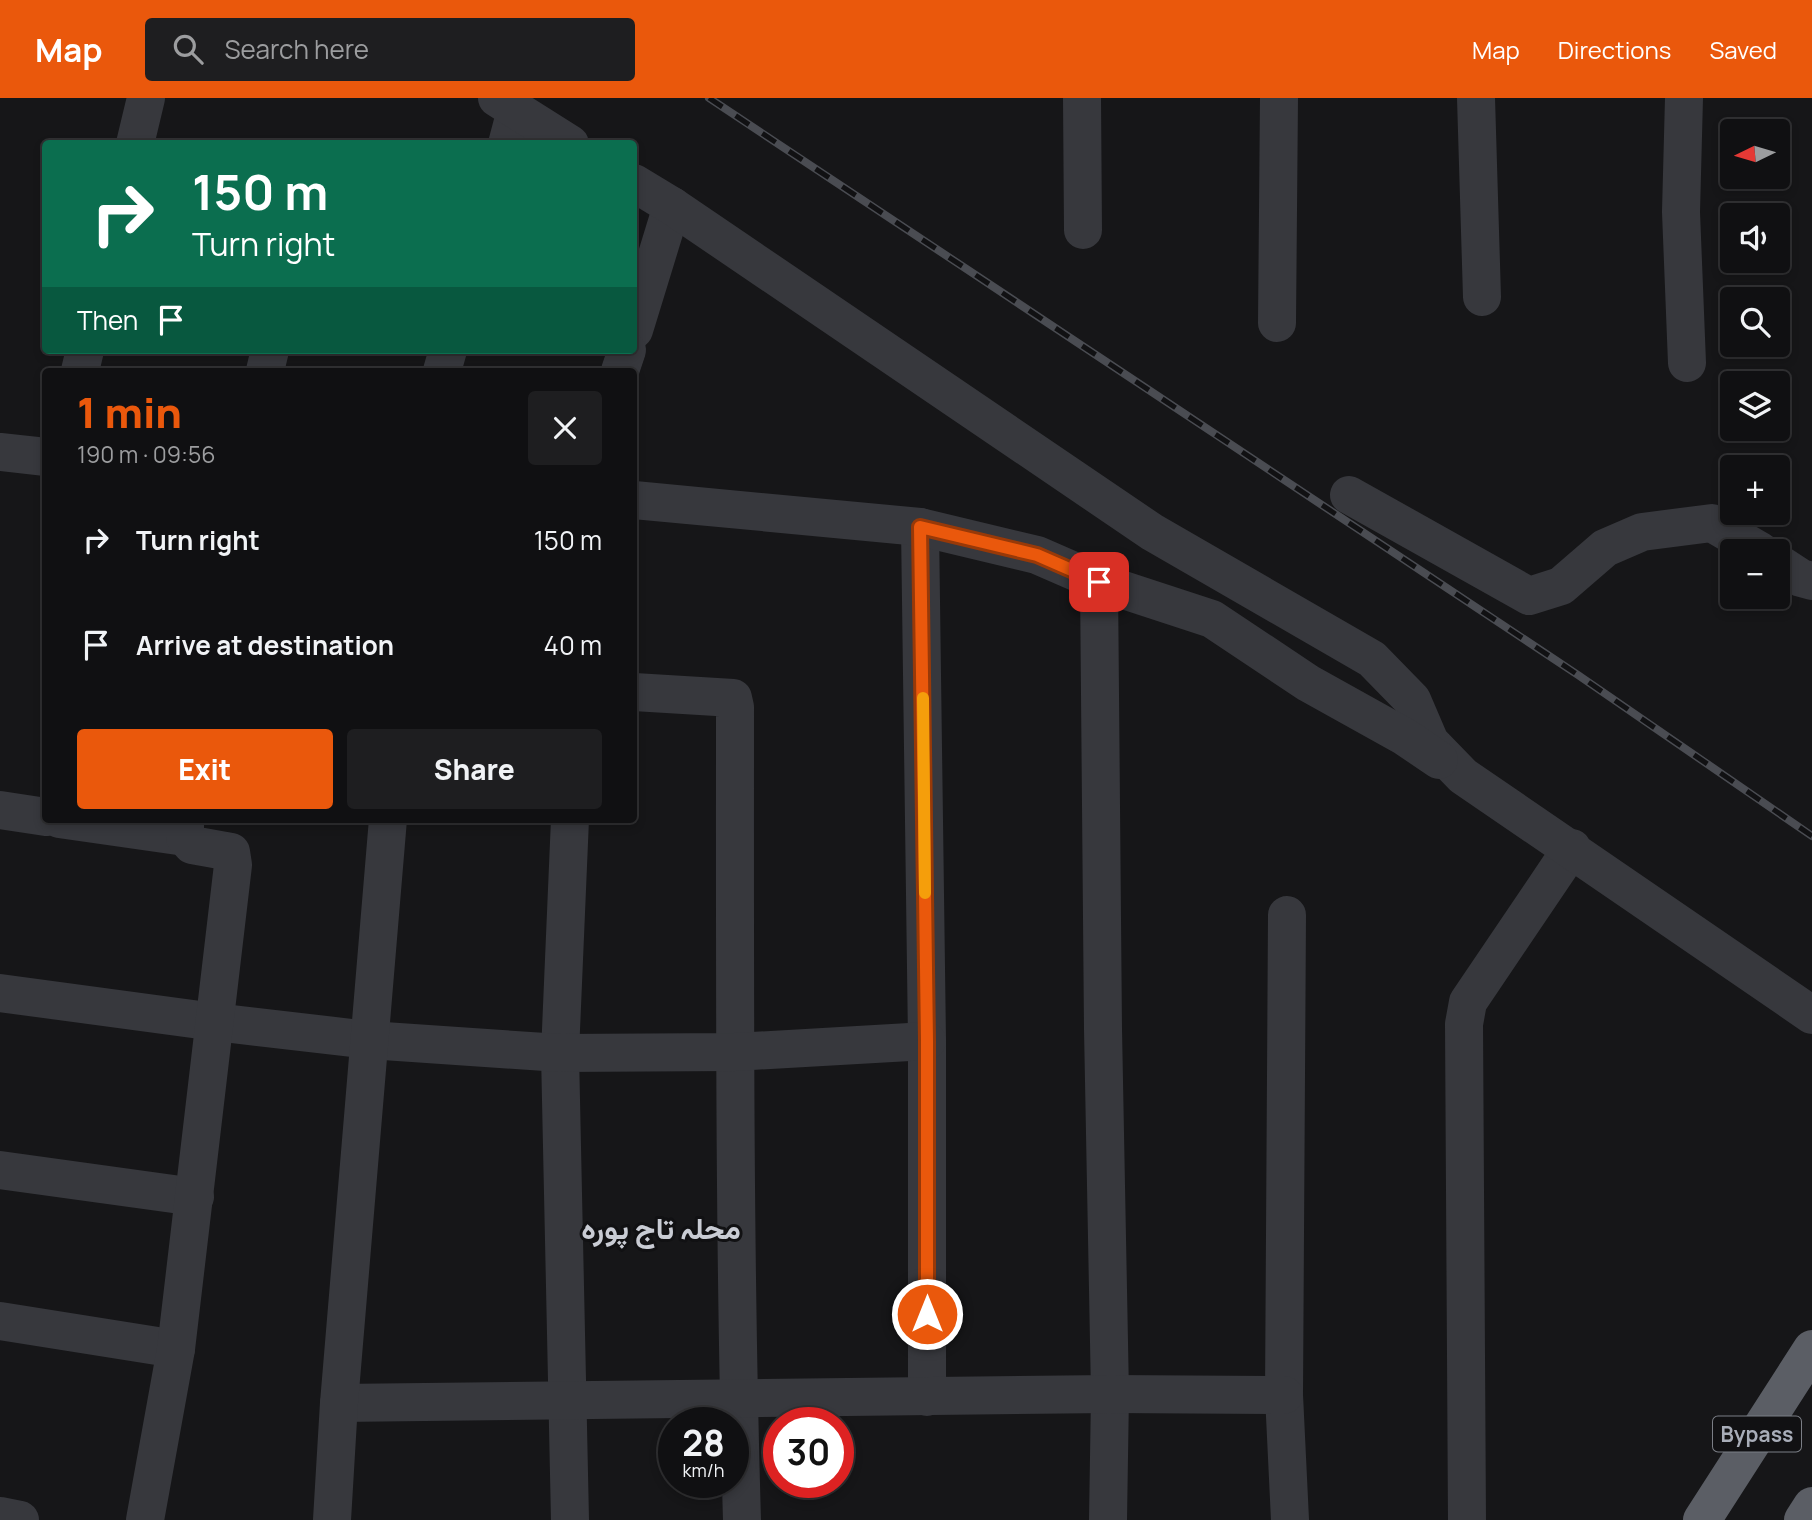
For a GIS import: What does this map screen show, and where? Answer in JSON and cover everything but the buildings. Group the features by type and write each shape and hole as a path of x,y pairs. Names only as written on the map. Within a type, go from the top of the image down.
{"highway":[{"name":"Bypass","path":"1702,1520 1812,1349"},
{"path":"1803,1520 1812,1506"}],"street":[{"path":"136,140 146,98"},
{"path":"1082,98 1083,230"},
{"path":"1277,323 1279,98"},
{"path":"1476,98 1482,298"},
{"path":"1684,98 1681,212 1688,363"},
{"path":"507,117 561,140"},
{"path":"637,185 673,206 1152,532 1372,659 1412,700 1430,742 1463,776"},
{"path":"637,320 673,206"},
{"path":"0,452 42,457"},
{"path":"1349,495 1528,596 1562,586 1605,548 1642,532 1712,523 1739,539"},
{"path":"637,500 920,527 1037,555 1099,582 1212,619 1308,683 1405,737 1812,1014"},
{"path":"920,527 927,1041 927,1396"},
{"path":"1790,571 1812,581"},
{"path":"1099,582 1102,1029 1110,1394 1108,1520"},
{"path":"637,692 733,698 735,707 735,1052 738,1399 742,1520"},
{"path":"0,810 42,816"},
{"path":"115,823 185,828 192,845 231,852 233,866 176,1349 145,1520"},
{"path":"332,1520 339,1403 388,823"},
{"path":"570,823 560,1053 570,1520"},
{"path":"1467,1520 1466,1013 1468,1002 1572,849"},
{"path":"1287,915 1284,1395 1290,1520"},
{"path":"0,993 369,1040 560,1053 735,1052 927,1041"},
{"path":"0,1170 195,1197"},
{"path":"0,1321 176,1349"},
{"path":"339,1403 1110,1394 1284,1395"},
{"path":"0,1516 20,1520"}],"railway":[{"path":"709,98 1578,675 1812,836"}],"slow traffic":[{"path":"923,698 925,893"}],"district":[{"name":"محلہ تاج پورہ","path":"661,1227"}],"route":[{"path":"927,1314 927,1041 920,527 1037,555 1099,582"}]}
